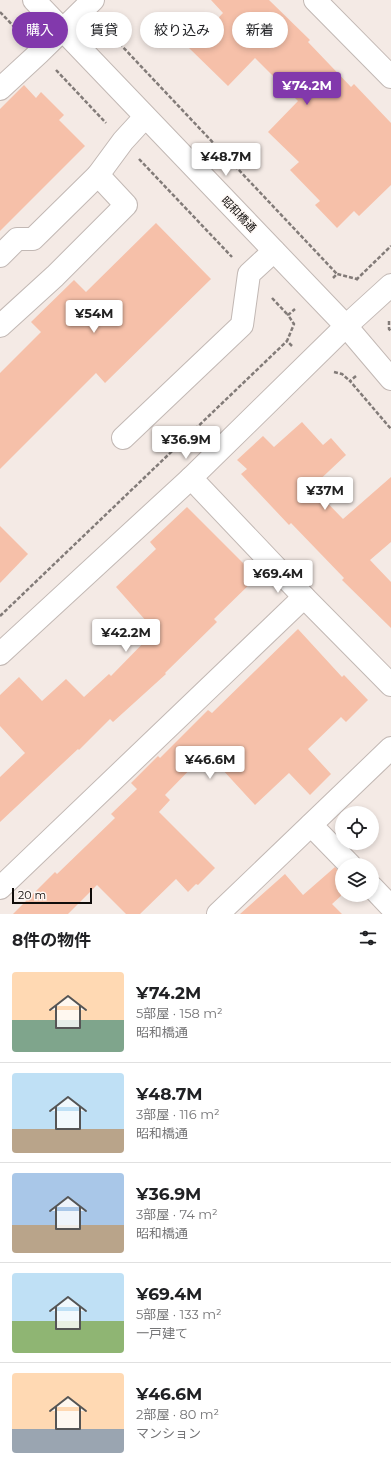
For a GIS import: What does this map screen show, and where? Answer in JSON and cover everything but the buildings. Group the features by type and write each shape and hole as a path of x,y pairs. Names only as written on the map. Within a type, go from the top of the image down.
{"street":[{"name":"昭和橋通","path":"34,0 46,12"},
{"path":"315,0 391,77"},
{"path":"68,25 90,4"},
{"name":"昭和橋通","path":"68,35 346,326 391,380"},
{"path":"0,89 46,48"},
{"path":"0,256 17,239 33,239 98,175 123,141 145,117"},
{"path":"0,326 55,276 126,205 98,175"},
{"path":"123,438 242,325 249,274 274,251"},
{"path":"1,651 191,478 346,326 391,285"},
{"path":"191,478 304,597 391,685"},
{"path":"0,888 304,597"},
{"path":"218,914 391,748"},
{"path":"311,825 343,858"},
{"path":"379,894 391,907"}],"path":[{"path":"90,4 337,274"},
{"path":"0,12 288,315"},
{"path":"0,616 287,341"},
{"path":"374,360 350,382 391,429"}]}
